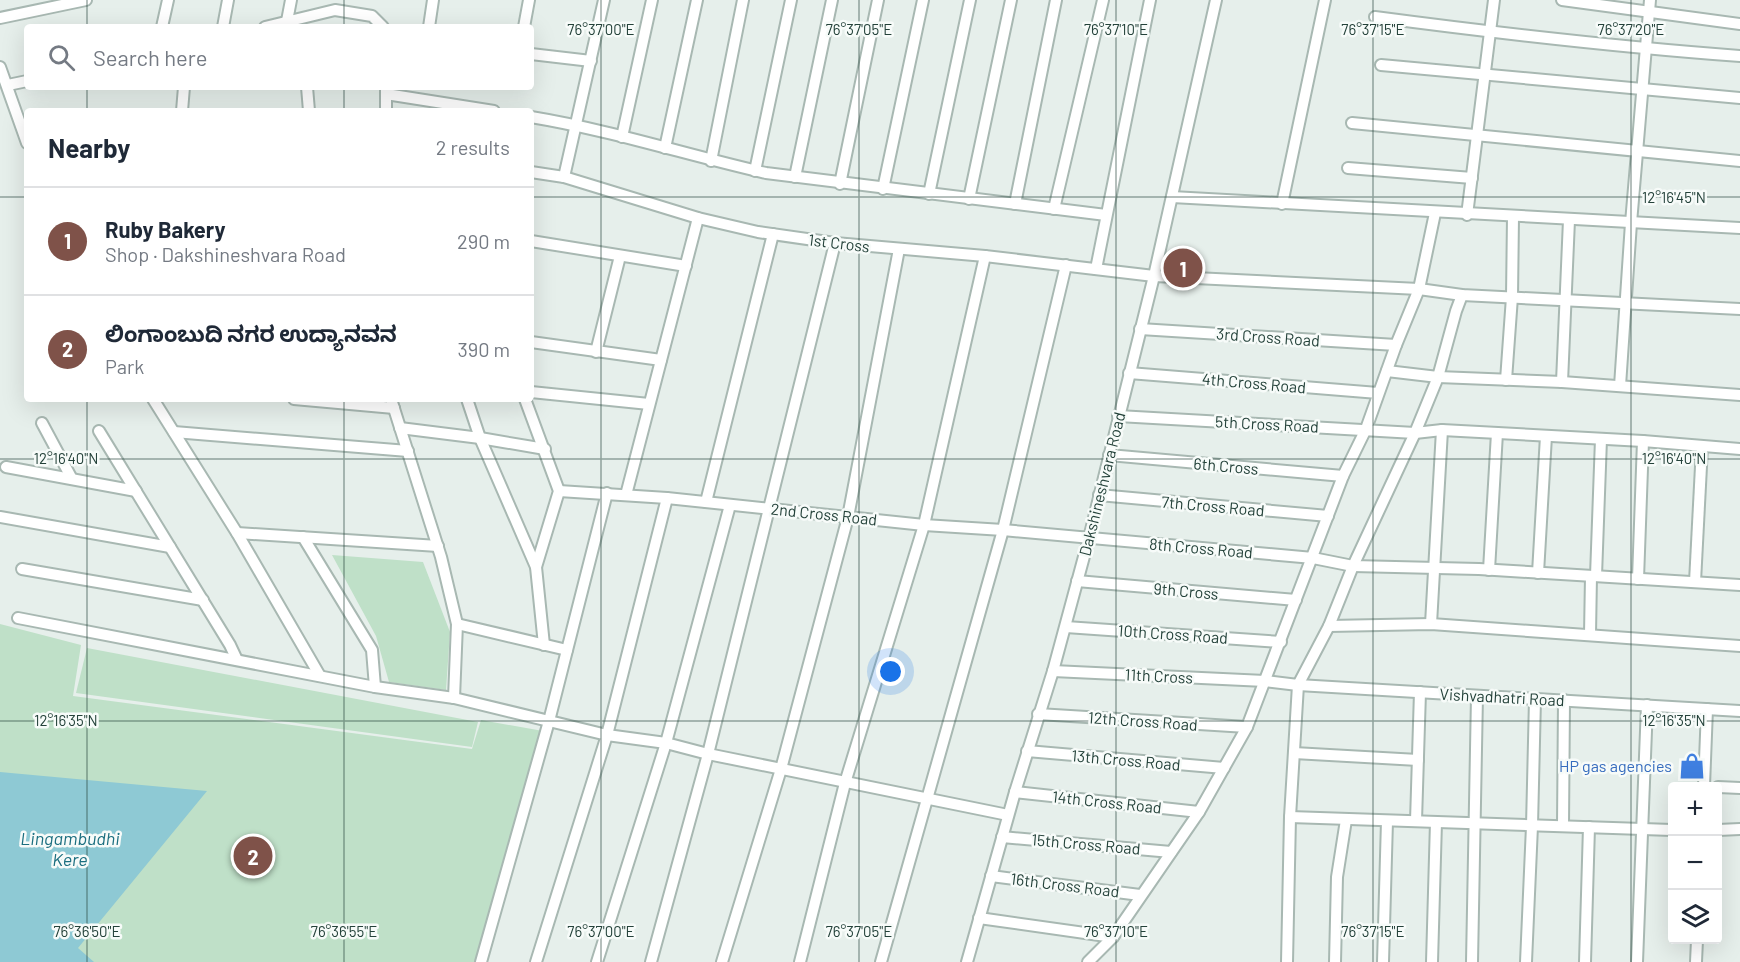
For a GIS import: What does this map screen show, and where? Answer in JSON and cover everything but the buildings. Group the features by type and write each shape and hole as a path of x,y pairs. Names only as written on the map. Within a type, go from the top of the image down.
{"street":[{"path":"0,18 53,4 86,0"},
{"path":"163,24 168,0"},
{"path":"224,24 228,0"},
{"path":"286,21 291,0"},
{"path":"430,24 434,0"},
{"path":"525,24 529,0"},
{"path":"564,177 604,0"},
{"path":"622,137 652,0"},
{"path":"665,148 698,0"},
{"path":"711,160 743,0"},
{"path":"755,171 790,0"},
{"path":"795,177 832,0"},
{"path":"840,184 878,0"},
{"path":"883,189 923,0"},
{"path":"929,194 970,0"},
{"path":"969,199 1011,0"},
{"path":"1015,204 1056,0"},
{"path":"1054,209 1103,0"},
{"path":"1095,269 1150,0"},
{"name":"Dakshineshvara Road","path":"967,962 1008,815 1066,627 1154,276 1216,0"},
{"path":"1282,204 1325,0"},
{"path":"1467,215 1494,0"},
{"path":"1562,0 1740,24"},
{"path":"1620,386 1650,0"},
{"path":"276,24 286,21 304,22 336,5 372,16 380,24"},
{"path":"1375,17 1646,49 1740,56"},
{"path":"534,54 591,61"},
{"path":"1381,65 1740,98"},
{"path":"0,67 24,134"},
{"path":"8,85 24,82"},
{"path":"182,108 184,90"},
{"path":"307,90 309,108"},
{"path":"386,108 386,90 479,108"},
{"path":"534,117 575,124 755,171 840,184 1106,215"},
{"path":"1352,123 1637,152 1740,160"},
{"path":"1348,168 1472,178"},
{"name":"1st Cross","path":"534,172 564,177 698,218 773,234 835,243 986,255 1154,276 1419,289 1462,295 1740,309"},
{"path":"1172,197 1467,215 1740,228"},
{"path":"1088,962 1113,937 1199,812 1247,727 1343,476 1366,429 1419,289 1435,213"},
{"path":"1506,380 1512,297 1513,217"},
{"path":"626,495 698,218"},
{"path":"1562,382 1569,220"},
{"path":"706,502 773,234"},
{"path":"534,242 686,266"},
{"path":"651,962 708,754 835,243"},
{"path":"722,962 781,769 848,517 899,249"},
{"path":"800,962 845,783 924,525 986,255"},
{"path":"596,352 620,256"},
{"path":"881,962 1003,530 1066,265"},
{"path":"1287,962 1290,817 1298,685 1329,626 1353,566 1415,433 1438,377 1462,295"},
{"name":"3rd Cross Road","path":"1140,329 1396,345"},
{"path":"534,342 661,360"},
{"path":"1387,371 1438,377 1562,382 1740,395"},
{"name":"4th Cross Road","path":"1129,373 1378,393"},
{"path":"534,392 650,404"},
{"path":"155,402 237,533 320,676"},
{"path":"353,402 392,404 438,546 457,624 454,698"},
{"path":"468,402 480,438 536,567 544,645"},
{"path":"526,402 559,491 536,567"},
{"name":"5th Cross Road","path":"1118,416 1415,433 1442,430 1643,441 1740,449"},
{"path":"42,423 72,479"},
{"path":"400,428 545,449"},
{"path":"1431,624 1442,430"},
{"path":"99,431 203,600 237,660"},
{"path":"174,432 408,451"},
{"path":"1489,570 1497,433"},
{"path":"1538,573 1546,436"},
{"path":"1590,634 1601,439"},
{"path":"1638,579 1643,441"},
{"path":"1695,582 1702,447"},
{"name":"6th Cross","path":"1109,455 1343,476"},
{"path":"6,467 136,491"},
{"name":"2nd Cross Road","path":"559,491 667,498 924,525 1089,538"},
{"path":"481,962 549,721 607,493"},
{"name":"7th Cross Road","path":"1099,495 1328,516"},
{"path":"537,962 607,735 667,498"},
{"path":"597,962 666,743 730,504"},
{"path":"0,517 170,547"},
{"path":"237,533 438,546"},
{"path":"303,537 372,650 375,687"},
{"name":"8th Cross Road","path":"1089,538 1313,558 1353,566 1489,570 1740,585"},
{"path":"22,569 203,600"},
{"name":"9th Cross","path":"1077,581 1296,600"},
{"path":"18,618 375,687 454,698 607,735 666,743 845,783 1008,815"},
{"path":"457,624 567,650"},
{"path":"1329,626 1431,624 1740,646"},
{"name":"10th Cross Road","path":"1066,627 1281,642"},
{"name":"11th Cross","path":"1053,671 1265,681"},
{"name":"Vishvadhatri Road","path":"1265,681 1298,685 1740,711"},
{"path":"1416,821 1420,692"},
{"path":"1472,962 1477,696"},
{"path":"1526,962 1535,699"},
{"path":"1563,826 1564,700"},
{"path":"1637,962 1647,705"},
{"path":"1704,782 1707,709"},
{"name":"12th Cross Road","path":"1038,714 1247,727"},
{"name":"13th Cross Road","path":"1027,752 1224,768"},
{"path":"1294,753 1418,760"},
{"path":"1722,788 1740,788"},
{"name":"14th Cross Road","path":"1015,792 1199,812"},
{"path":"1290,817 1668,830"},
{"path":"1335,962 1337,877 1347,820"},
{"path":"1383,962 1387,821"},
{"path":"1432,962 1436,822"},
{"path":"1585,962 1589,827"},
{"path":"1722,830 1740,829"},
{"name":"15th Cross Road","path":"1002,837 1170,852"},
{"name":"16th Cross Road","path":"991,876 1140,895"},
{"path":"979,918 1113,937"},
{"path":"1696,962 1697,944"}],"green space":[{"path":"332,555 423,562 450,632 446,690 389,682 376,636"},
{"path":"0,624 81,645 73,696 472,749 481,720 543,731 476,962 0,962"},
{"path":"87,648 478,722 472,747 76,693"}],"water":[{"name":"Lingambudhi Kere","path":"0,772 207,791 78,948 94,962 0,962"}],"place":[{"name":"Ruby Bakery","path":"1183,268"},
{"name":"HP gas agencies","path":"1692,766"},
{"name":"ಲಿಂಗಾಂಬುದಿ ನಗರ ಉದ್ಯಾನವನ","path":"253,856"}]}
